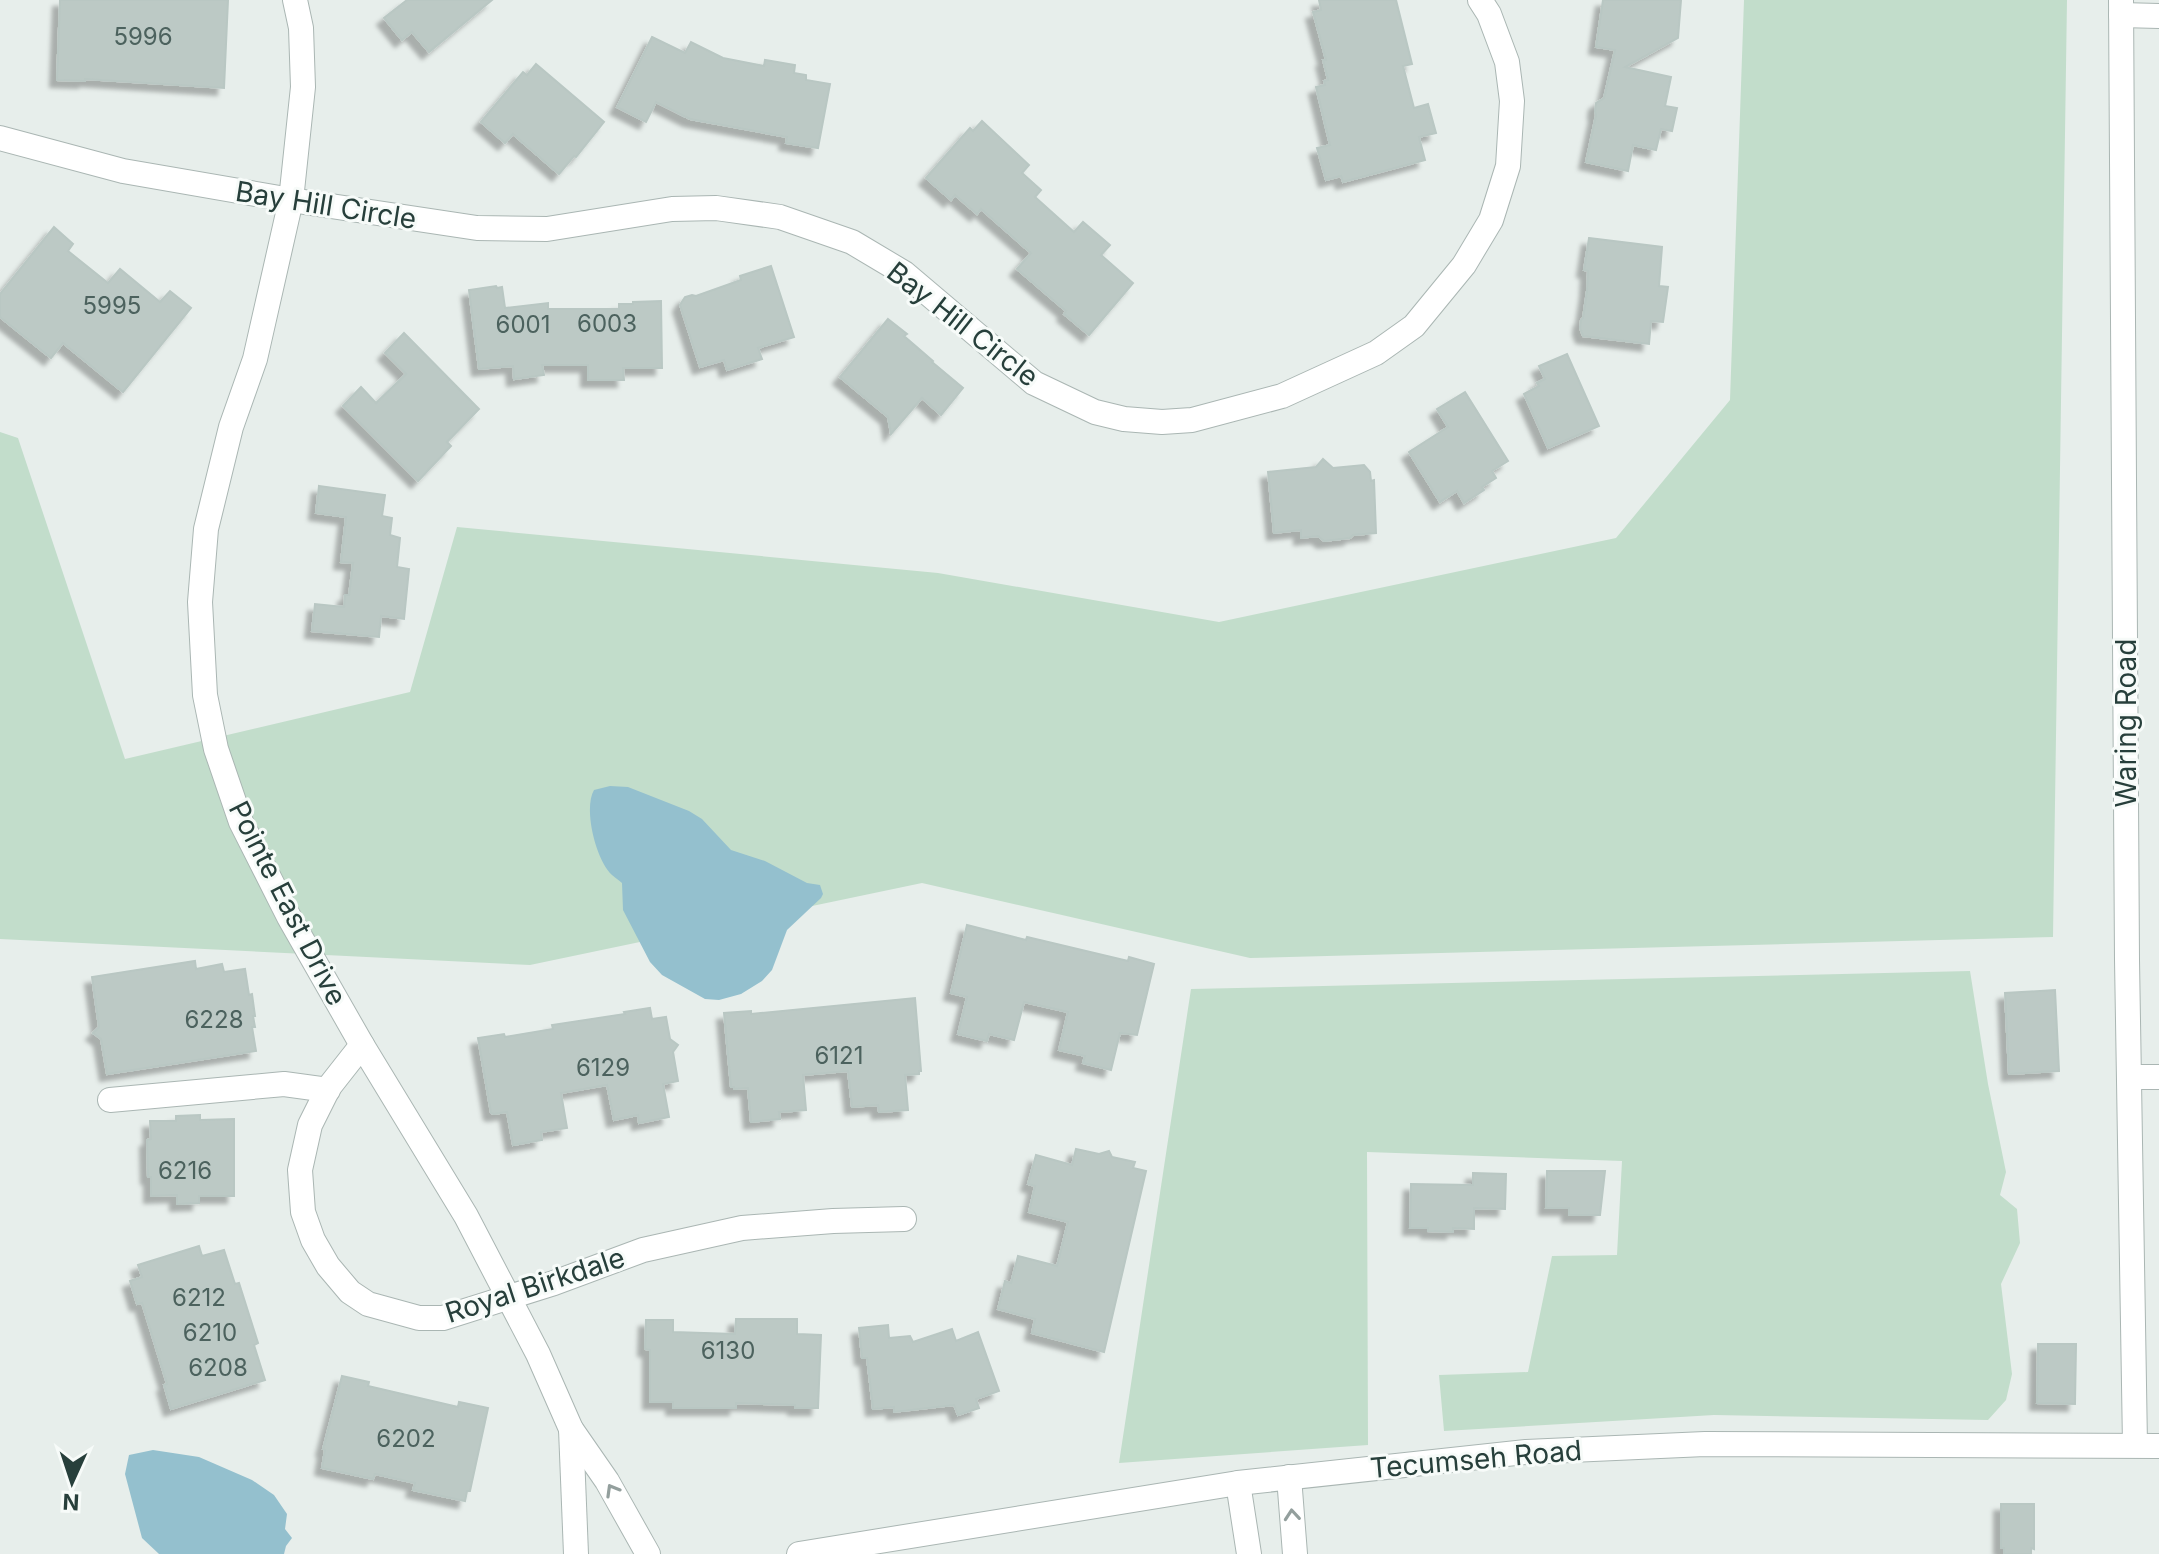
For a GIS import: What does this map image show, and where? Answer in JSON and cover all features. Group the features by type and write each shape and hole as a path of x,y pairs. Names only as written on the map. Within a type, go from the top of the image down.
{"street":[{"name":"Pointe East Drive","path":"295,0 301,28 303,87 291,200 255,359 231,427 206,529 200,602 205,695 216,749 241,822 289,917 466,1216 538,1354 571,1429 607,1481 648,1554"},
{"name":"Bay Hill Circle","path":"0,138 123,171 477,228 547,229 672,209 716,208 780,217 852,242 904,273 1034,383 1095,412 1124,419 1162,422 1192,420 1282,396 1376,353 1414,326 1464,265 1491,220 1508,166 1512,101 1507,62 1489,14 1480,0"},
{"path":"2121,8 2159,16"},
{"name":"Waring Road","path":"2121,8 2129,1077 2147,1446"},
{"name":"Royal Birkdale","path":"362,1045 328,1090 310,1125 300,1170 303,1212 313,1240 328,1266 350,1292 368,1304 419,1318 443,1318 554,1283 643,1250 742,1228 904,1219"},
{"path":"2129,1077 2159,1077"},
{"path":"110,1100 284,1084 328,1090"},
{"name":"Pointe East Drive","path":"571,1429 576,1554"},
{"name":"Tecumseh Road","path":"799,1554 1238,1483 1526,1452 1705,1444 2147,1446"},
{"path":"1289,1477 1295,1554"},
{"path":"1238,1483 1249,1554"}],"green space":[{"path":"1744,0 2067,0 2053,937 1250,958 922,883 530,965 0,939 0,432 18,438 125,759 410,692 457,527 938,573 1219,622 1616,538 1730,400"},
{"path":"1970,971 2006,1172 2000,1195 2017,1209 2020,1243 2001,1284 2012,1374 2006,1400 1988,1420 1714,1415 1444,1431 1439,1375 1528,1372 1552,1256 1617,1255 1622,1161 1367,1152 1368,1445 1119,1463 1191,989"}],"water":[{"path":"610,786 628,787 689,811 702,819 731,850 765,861 807,883 820,885 821,898 787,930 772,970 762,981 741,994 719,1000 705,999 662,975 650,962 623,910 622,883 606,868 593,834 591,798 594,790"},
{"path":"153,1450 199,1457 252,1480 274,1495 287,1514 285,1529 292,1538 284,1554 159,1554 142,1538 125,1474 129,1455"}],"building":[{"path":"60,0 228,0 224,88 57,80"},
{"path":"407,0 492,0 429,52 412,32 402,40 384,18"},
{"path":"1319,0 1396,0 1412,64 1403,66 1414,108 1428,104 1436,133 1419,137 1425,160 1343,182 1341,176 1326,180 1317,148 1330,145 1316,87 1325,85 1324,81 1328,80 1313,12 1321,10"},
{"path":"1603,0 1681,0 1678,38 1625,67 1671,77 1665,106 1677,108 1672,131 1661,129 1656,150 1633,145 1628,171 1586,162 1596,103 1604,98 1615,50 1596,47"},
{"path":"652,37 685,53 691,42 723,58 764,66 765,60 795,65 794,73 806,75 806,80 830,84 818,148 786,143 787,137 690,119 656,102 646,122 617,107"},
{"path":"536,64 604,122 559,174 513,134 505,143 481,122 523,72 527,75"},
{"path":"982,121 1029,165 1022,173 1041,190 1035,197 1074,232 1083,222 1110,245 1101,255 1133,283 1089,335 1017,269 1031,253 981,209 977,214 955,195 951,200 926,178 970,128 973,131"},
{"path":"54,227 73,244 68,251 108,283 120,269 160,302 170,291 191,308 123,392 63,343 51,358 0,317 0,294"},
{"path":"1589,238 1662,247 1659,286 1668,287 1663,322 1651,321 1649,344 1583,336 1580,328 1587,291 1588,271 1584,270"},
{"path":"771,266 794,337 758,348 762,359 727,370 724,360 700,367 680,305 685,297 741,280 740,276"},
{"path":"502,287 505,308 548,303 548,309 619,309 619,304 661,301 662,368 623,368 624,380 588,380 588,365 542,365 544,375 514,379 513,366 479,369 469,290"},
{"path":"888,319 963,388 941,415 922,398 891,434 888,417 840,377"},
{"path":"404,333 479,409 447,442 451,446 418,481 343,406 361,387 376,403 406,374 385,353"},
{"path":"1567,354 1599,426 1548,448 1524,394 1545,379 1539,366"},
{"path":"1465,392 1508,461 1492,471 1496,478 1482,487 1484,490 1464,503 1457,491 1440,502 1409,452 1448,427 1437,409"},
{"path":"1323,459 1333,468 1364,465 1370,472 1371,481 1374,480 1376,533 1324,541 1318,536 1301,538 1301,530 1274,533 1268,472 1316,467"},
{"path":"319,486 385,495 382,516 392,518 390,535 400,538 397,567 409,569 404,619 381,616 379,637 312,631 315,604 344,607 345,595 349,595 353,563 341,562 346,517 316,513"},
{"path":"967,925 1026,940 1027,937 1128,961 1129,957 1154,964 1137,1035 1120,1033 1111,1070 1083,1063 1085,1056 1059,1050 1068,1012 1024,1002 1014,1040 989,1034 987,1041 958,1034 967,997 951,993"},
{"path":"195,961 196,969 222,964 224,972 245,969 255,1016 255,1027 252,1027 256,1051 107,1074 101,1039 93,1033 99,1027 92,977"},
{"path":"2055,990 2059,1071 2009,1074 2005,993"},
{"path":"915,998 921,1071 919,1074 905,1075 908,1110 879,1112 878,1105 852,1107 848,1071 803,1075 806,1110 779,1112 780,1119 751,1122 748,1088 731,1087 724,1013 751,1011 751,1014"},
{"path":"650,1008 652,1019 666,1017 670,1039 678,1045 673,1052 678,1081 663,1084 669,1117 639,1123 638,1115 614,1120 607,1085 561,1093 567,1128 541,1132 542,1140 513,1145 507,1112 491,1113 478,1038 553,1029 552,1025"},
{"path":"200,1115 200,1120 234,1119 234,1196 199,1196 199,1203 177,1204 177,1195 151,1196 147,1140 151,1139 150,1121 176,1121 176,1116"},
{"path":"1076,1149 1099,1154 1109,1151 1112,1157 1135,1162 1133,1168 1146,1171 1104,1352 1032,1333 1035,1319 998,1309 1005,1281 1011,1283 1018,1256 1057,1266 1068,1222 1029,1212 1035,1186 1028,1184 1036,1155 1072,1165"},
{"path":"1547,1171 1605,1171 1600,1215 1569,1215 1569,1208 1546,1208"},
{"path":"1473,1173 1506,1174 1505,1209 1474,1208 1474,1229 1453,1228 1453,1232 1410,1228 1411,1184 1473,1185"},
{"path":"199,1246 202,1256 224,1250 235,1284 239,1283 258,1343 254,1345 265,1380 171,1409 164,1385 167,1384 142,1303 137,1304 130,1281 142,1277 138,1265"},
{"path":"736,1319 797,1319 797,1334 821,1335 818,1408 736,1403 736,1408 673,1408 673,1402 650,1402 650,1350 645,1349 646,1320 673,1320 673,1332 735,1334"},
{"path":"888,1325 889,1338 910,1336 913,1342 952,1329 956,1341 978,1332 999,1391 976,1399 979,1408 958,1415 954,1405 894,1412 894,1407 873,1409 867,1358 862,1358 859,1328"},
{"path":"2038,1344 2076,1344 2075,1404 2037,1403"},
{"path":"342,1376 369,1382 368,1386 458,1407 459,1402 488,1408 470,1491 467,1491 465,1501 413,1490 415,1483 375,1474 373,1479 322,1468 323,1449"},
{"path":"2001,1504 2034,1504 2034,1549 2031,1548 2031,1554 2004,1554 2004,1548 2001,1548"}]}
